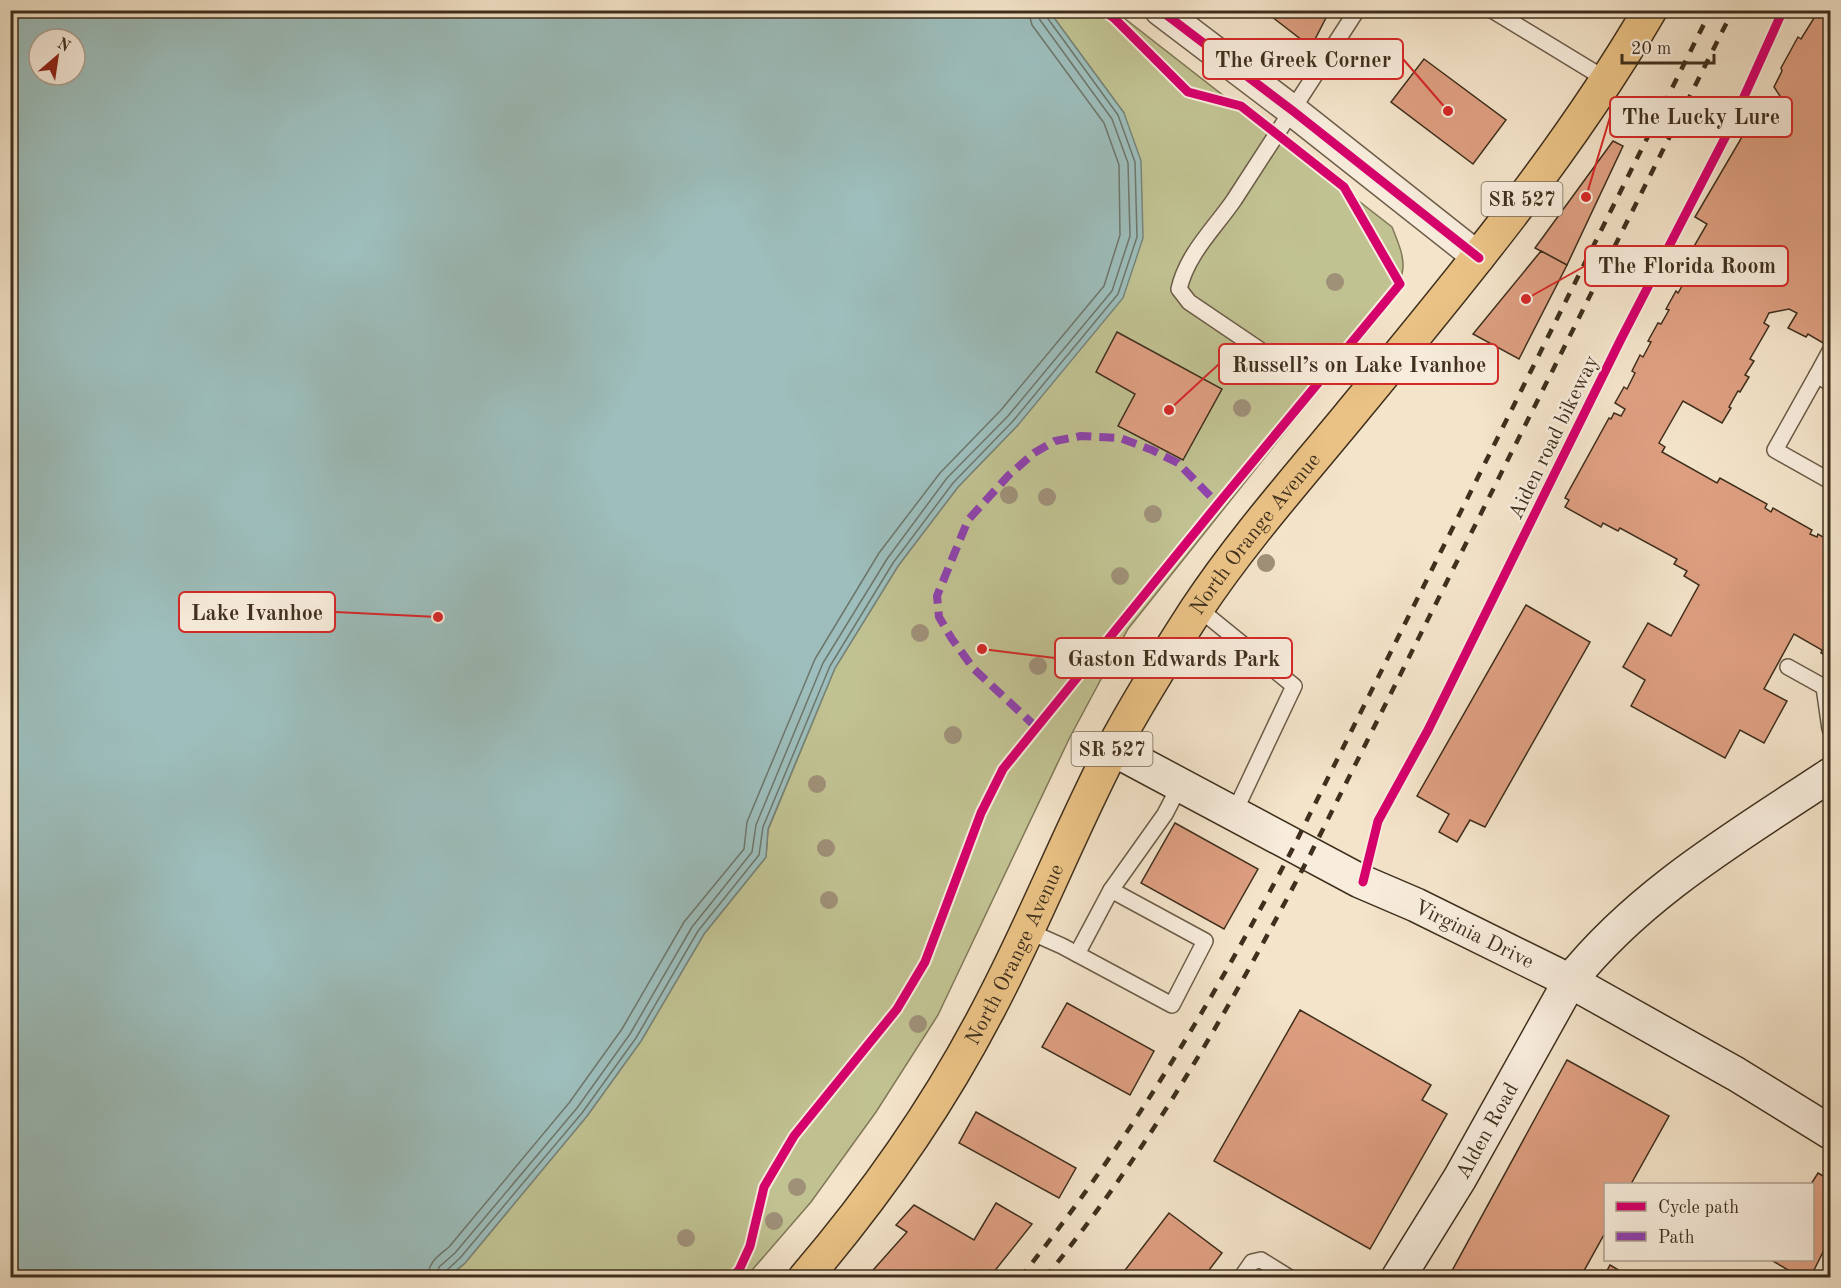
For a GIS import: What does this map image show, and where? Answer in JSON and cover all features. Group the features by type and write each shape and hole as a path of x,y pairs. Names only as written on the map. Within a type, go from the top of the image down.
{"main road":[{"name":"North Orange Avenue","path":"805,1278 890,1171 944,1089 988,1011 1113,748 1198,609 1244,544 1479,258 1566,140 1650,10"}],"street":[{"path":"1160,10 1293,111 1479,258"},
{"name":"Virginia Drive","path":"1113,748 1360,881 1447,920 1570,981 1736,1074 1830,1132"},
{"name":"Alden Road","path":"1398,1278 1460,1178 1570,981 1593,952 1688,870 1830,775"}],"lane":[{"path":"1298,375 1189,302 1179,289 1183,274 1191,259 1293,111 1357,10"},
{"path":"1492,10 1606,80"},
{"path":"1830,351 1824,379 1775,450 1830,482"},
{"path":"1198,609 1294,686 1234,813"},
{"path":"1788,667 1827,688 1830,729"},
{"path":"1077,954 1111,890 1165,814 1180,785"},
{"path":"1026,930 1077,954 1172,1005 1205,941 1111,890"},
{"path":"1241,1278 1252,1262 1261,1260 1290,1278"}],"green space":[{"path":"1049,11 1115,11 1392,227 1403,259 1399,283 1387,304 1128,629 1070,737 938,1015 876,1112 811,1202 746,1277 448,1278 465,1263 587,1116 641,1041 704,934 766,857 768,830 835,668 898,566 958,487 1018,425 1124,113"}],"water":[{"path":"10,11 1049,11 1124,113 1141,161 1143,238 1123,298 1018,425 958,487 898,566 835,668 768,829 766,857 704,934 641,1041 587,1116 465,1263 448,1277 11,1277"}],"building":[{"path":"1263,10 1330,10 1311,47"},
{"path":"1819,10 1830,10 1830,341 1825,338 1823,343 1808,334 1806,337 1788,328 1797,313 1789,309 1769,313 1764,323 1769,326 1750,359 1754,361 1745,375 1749,377 1740,392 1738,391 1722,423 1683,401 1659,443 1665,447 1662,452 1717,483 1720,478 1767,504 1765,508 1771,512 1773,508 1812,530 1810,534 1817,537 1818,534 1830,541 1830,658 1821,653 1822,650 1794,634 1764,689 1787,701 1764,743 1740,730 1725,758 1631,706 1645,680 1623,667 1648,623 1671,636 1699,585 1684,576 1687,571 1674,564 1677,559 1620,528 1618,531 1603,523 1601,527 1565,507 1569,500 1565,498 1609,418 1611,419 1614,413 1621,416 1625,409 1615,403 1624,387 1627,389 1640,355 1643,357 1651,342 1648,341 1658,323 1661,324 1669,310 1666,309 1676,291 1678,293 1686,279 1678,274 1707,224 1695,217 1749,125 1760,130 1780,96 1774,87 1782,71 1781,68 1798,37 1801,39"},
{"path":"1424,59 1506,120 1473,164 1391,102"},
{"path":"1613,141 1623,146 1567,265 1535,248"},
{"path":"1541,251 1567,265 1519,359 1473,334"},
{"path":"1117,332 1222,389 1183,460 1118,426 1135,394 1096,372"},
{"path":"1526,605 1590,642 1485,827 1470,820 1457,842 1439,832 1449,814 1417,796"},
{"path":"1175,823 1258,869 1224,929 1141,883"},
{"path":"1067,1003 1154,1051 1130,1095 1042,1047"},
{"path":"1300,1010 1431,1085 1422,1100 1447,1114 1370,1249 1214,1161"},
{"path":"1567,1060 1669,1116 1632,1183 1604,1183 1604,1235 1580,1278 1448,1278"},
{"path":"976,1112 1076,1168 1059,1198 959,1143"},
{"path":"1818,1173 1830,1180 1830,1238 1810,1278 1802,1278 1773,1261 1814,1261 1814,1183 1812,1183"},
{"path":"996,1203 1032,1224 989,1278 866,1278 907,1232 896,1225 914,1205 974,1240"},
{"path":"1169,1213 1222,1253 1203,1278 1119,1278"},
{"path":"1610,1265 1632,1278 1603,1278"}],"railway":[{"path":"1020,1278 1060,1227 1133,1122 1201,1014 1264,902 1711,10"},
{"path":"1045,1278 1084,1229 1155,1126 1220,1019 1281,910 1733,10"}],"marked path":[{"path":"1036,727 974,669 939,617 937,596 968,520 1008,476 1034,453 1055,441 1081,436 1120,438 1152,450 1178,463 1218,504"}],"cycle path":[{"path":"731,1278 739,1270 750,1246 764,1187 794,1136 897,1009 925,962 981,813 1003,769 1400,284 1344,187 1241,106 1188,92 1114,18 1103,10"},
{"path":"1160,10 1293,111 1479,258"},
{"name":"Aiden road bikeway","path":"1363,882 1378,821 1428,730 1621,339 1729,130 1783,10"}],"place":[{"name":"The Greek Corner","path":"1448,111"},
{"name":"The Lucky Lure","path":"1586,197"},
{"name":"The Florida Room","path":"1526,299"},
{"name":"Russell’s on Lake Ivanhoe","path":"1169,410"},
{"name":"Lake Ivanhoe","path":"438,617"},
{"name":"Gaston Edwards Park","path":"982,649"}]}
